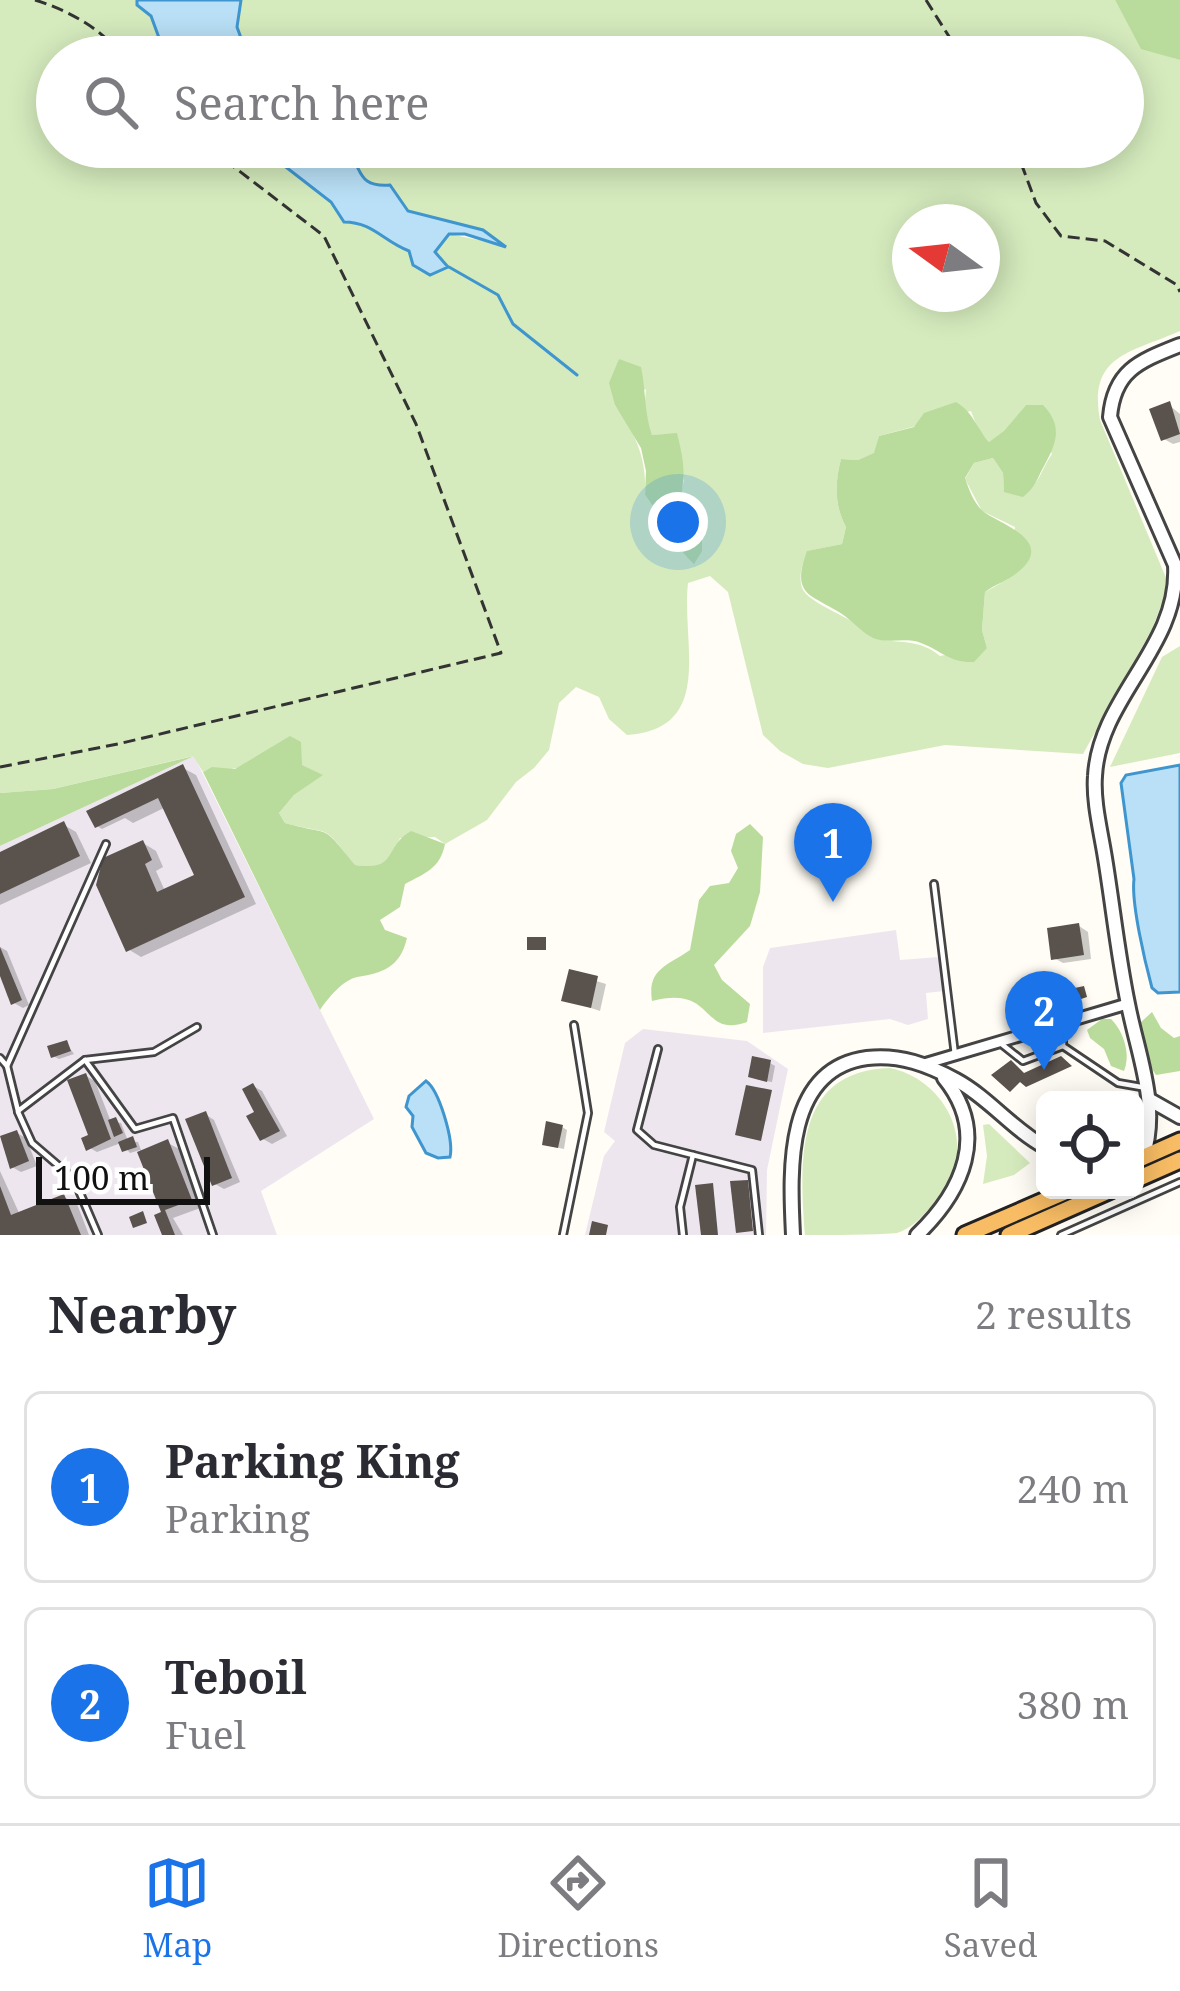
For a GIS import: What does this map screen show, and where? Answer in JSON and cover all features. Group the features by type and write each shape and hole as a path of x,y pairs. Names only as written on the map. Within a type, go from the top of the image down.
{"highway":[{"path":"1144,1157 1180,1142"},
{"path":"1144,1176 1180,1160"},
{"path":"964,1235 1048,1199"},
{"path":"1009,1235 1036,1229 1094,1199"}],"street":[{"path":"1144,1147 1150,1136 1149,1093 1127,1004 1095,776 1104,738 1169,624 1180,590 1175,565 1110,417 1112,391 1129,369 1180,345"},
{"path":"929,1066 955,1054 1127,1004"},
{"path":"793,1235 793,1148 811,1091 840,1066 893,1057 929,1066 969,1088 1036,1140"},
{"path":"917,1235 949,1201 968,1154 967,1122 958,1098 929,1066"},
{"path":"1149,1093 1180,1117"}],"lane":[{"path":"7,1066 106,844"},
{"path":"934,884 955,1054"},
{"path":"1063,1023 1063,1046"},
{"path":"562,1235 588,1113 574,1025"},
{"path":"17,1111 85,1060 154,1052 197,1027"},
{"path":"998,1042 1023,1061 1063,1046"},
{"path":"1063,1046 1118,1083 1149,1093"},
{"path":"658,1049 638,1130 654,1145 752,1171 759,1235"},
{"path":"0,1058 7,1066 17,1111 32,1143 74,1179 98,1235"},
{"path":"85,1060 135,1130 173,1118 213,1235"},
{"path":"683,1235 680,1207 693,1155"},
{"path":"1061,1235 1180,1182"}],"path":[{"path":"35,0 104,36"},
{"path":"926,0 949,36"},
{"path":"0,766 118,744 501,652 416,424 324,236 235,168"},
{"path":"1024,168 1036,202 1061,236 1105,242 1177,285 1180,292"}],"shaded area":[{"path":"194,756 374,1119 261,1191 277,1235 0,1235 0,846"},
{"path":"896,930 900,960 939,957 944,991 926,993 928,1019 908,1025 890,1019 763,1033 763,967 770,948"},
{"path":"643,1029 747,1041 788,1069 767,1170 766,1235 585,1235 604,1156 615,1141 604,1132 625,1043"}],"green space":[{"path":"0,0 137,0 151,16 158,36 36,36 36,168 287,168 331,202 344,222 366,227 405,250 435,253 449,234 499,244 483,230 408,211 364,182 356,168 1144,168 1144,49 1180,60 1180,331 1117,359 1100,382 1098,398 1100,420 1169,585 1152,629 1083,754 945,745 828,768 803,764 763,735 728,592 710,576 688,583 688,679 684,700 673,717 655,729 627,735 609,719 599,697 576,687 559,703 549,750 534,768 516,782 487,820 445,844 435,837 400,838 389,858 378,865 354,865 326,833 285,823 279,813 322,775 301,765 301,742 279,746 231,769 203,772 193,756 53,789 0,793","holes":["646,389 644,413 652,435 676,434 684,481 678,504 694,563 645,495 639,447 615,405","1026,405 1052,454 1023,496 1004,491 1003,473 993,458 974,463 965,479 982,511 1015,527 1008,579 985,592 982,630 987,648 940,656 918,644 879,639 818,603 802,588 808,551 842,544 846,527 837,494 841,459 858,460 875,453 879,436 971,411 989,442"]},
{"path":"241,0 1115,0 1134,36 240,36"},
{"path":"1115,0 1180,0 1180,60 1144,50 1144,36 1134,36"},
{"path":"619,359 641,367 652,435 677,433 683,470 680,515 702,540 694,564 645,495 641,448 615,405 609,383"},
{"path":"956,402 989,442 1026,405 1043,405 1056,427 1049,457 1023,497 1004,492 1003,473 993,458 974,463 965,478 980,509 1022,535 1031,551 1018,572 985,592 982,630 987,648 974,662 952,659 915,641 873,638 807,592 801,577 807,551 842,544 846,527 837,493 841,459 858,460 874,453 879,436 914,427 924,413"},
{"path":"1180,646 1180,753 1110,767 1162,657"},
{"path":"290,736 301,742 302,765 323,775 294,795 279,813 285,823 326,833 355,865 385,861 411,831 445,844 435,865 405,884 400,907 380,920 385,930 407,938 400,956 382,971 346,982 320,1010 203,772 212,767 235,769"},
{"path":"194,756 0,846 0,793 53,789"},
{"path":"750,824 763,837 760,892 750,926 714,965 722,980 750,1004 747,1022 721,1024 687,999 652,1001 656,975 690,950 699,900 710,886 729,883 738,868 731,851 736,834"},
{"path":"1152,1012 1161,1028 1174,1038 1180,1036 1180,1071 1156,1075 1145,1059 1139,1024"},
{"path":"1102,1019 1111,1019 1123,1037 1124,1071 1111,1066 1104,1049 1090,1038 1087,1030"},
{"path":"890,1068 921,1081 945,1106 957,1138 950,1181 921,1217 897,1233 805,1235 804,1151 819,1103 835,1085 858,1073"},
{"path":"989,1124 1030,1163 1014,1175 983,1184 987,1156 983,1125"}],"water":[{"path":"137,0 241,0 240,36 158,36 151,16"},
{"path":"287,168 358,168 369,182 390,185 408,211 483,230 506,247 449,234 435,252 448,267 430,275 413,265 409,251 363,225 344,222 331,202"},
{"path":"1180,765 1180,992 1158,993 1152,988 1139,933 1121,783 1126,775"},
{"path":"426,1081 444,1116 450,1157 426,1153 412,1127 413,1116 406,1107 409,1096"}],"building":[{"path":"1170,401 1180,434 1161,441 1149,409"},
{"path":"183,764 245,897 126,952 96,885 103,858 143,840 152,860 145,864 157,892 194,875 158,798 95,828 86,811"},
{"path":"64,821 80,856 0,894 0,852"},
{"path":"1079,923 1084,955 1051,960 1047,928"},
{"path":"527,937 546,937 546,950 527,950"},
{"path":"0,947 22,1000 11,1005 0,976"},
{"path":"569,969 598,976 591,1008 561,1001"},
{"path":"1084,986 1087,997 1075,1001 1075,988"},
{"path":"67,1040 71,1051 51,1058 47,1046"},
{"path":"752,1056 771,1060 767,1082 748,1077"},
{"path":"1061,1056 1072,1066 1026,1087 1020,1082 1010,1092 991,1075 1011,1060 1024,1073"},
{"path":"86,1073 111,1139 86,1151 81,1138 88,1135 67,1080"},
{"path":"253,1083 280,1131 260,1141 246,1116 254,1112 242,1089"},
{"path":"746,1085 772,1090 761,1141 735,1135"},
{"path":"206,1111 232,1178 212,1186 185,1119"},
{"path":"116,1117 123,1133 114,1137 108,1120"},
{"path":"546,1121 563,1125 558,1148 542,1145"},
{"path":"17,1130 29,1161 10,1169 0,1136"},
{"path":"133,1136 137,1147 122,1152 118,1142"},
{"path":"168,1139 192,1200 165,1210 175,1235 162,1235 154,1215 161,1212 137,1152"},
{"path":"748,1180 753,1231 736,1233 730,1181"},
{"path":"713,1183 718,1235 701,1235 695,1185"},
{"path":"0,1186 11,1215 64,1194 81,1235 0,1235"},
{"path":"143,1211 147,1223 133,1228 129,1217"},
{"path":"592,1221 608,1225 606,1235 589,1235"}],"waterway":[{"path":"449,267 498,295 513,324 577,375"}],"place":[{"name":"Parking King","path":"833,902"},
{"name":"Teboil","path":"1044,1070"}]}
